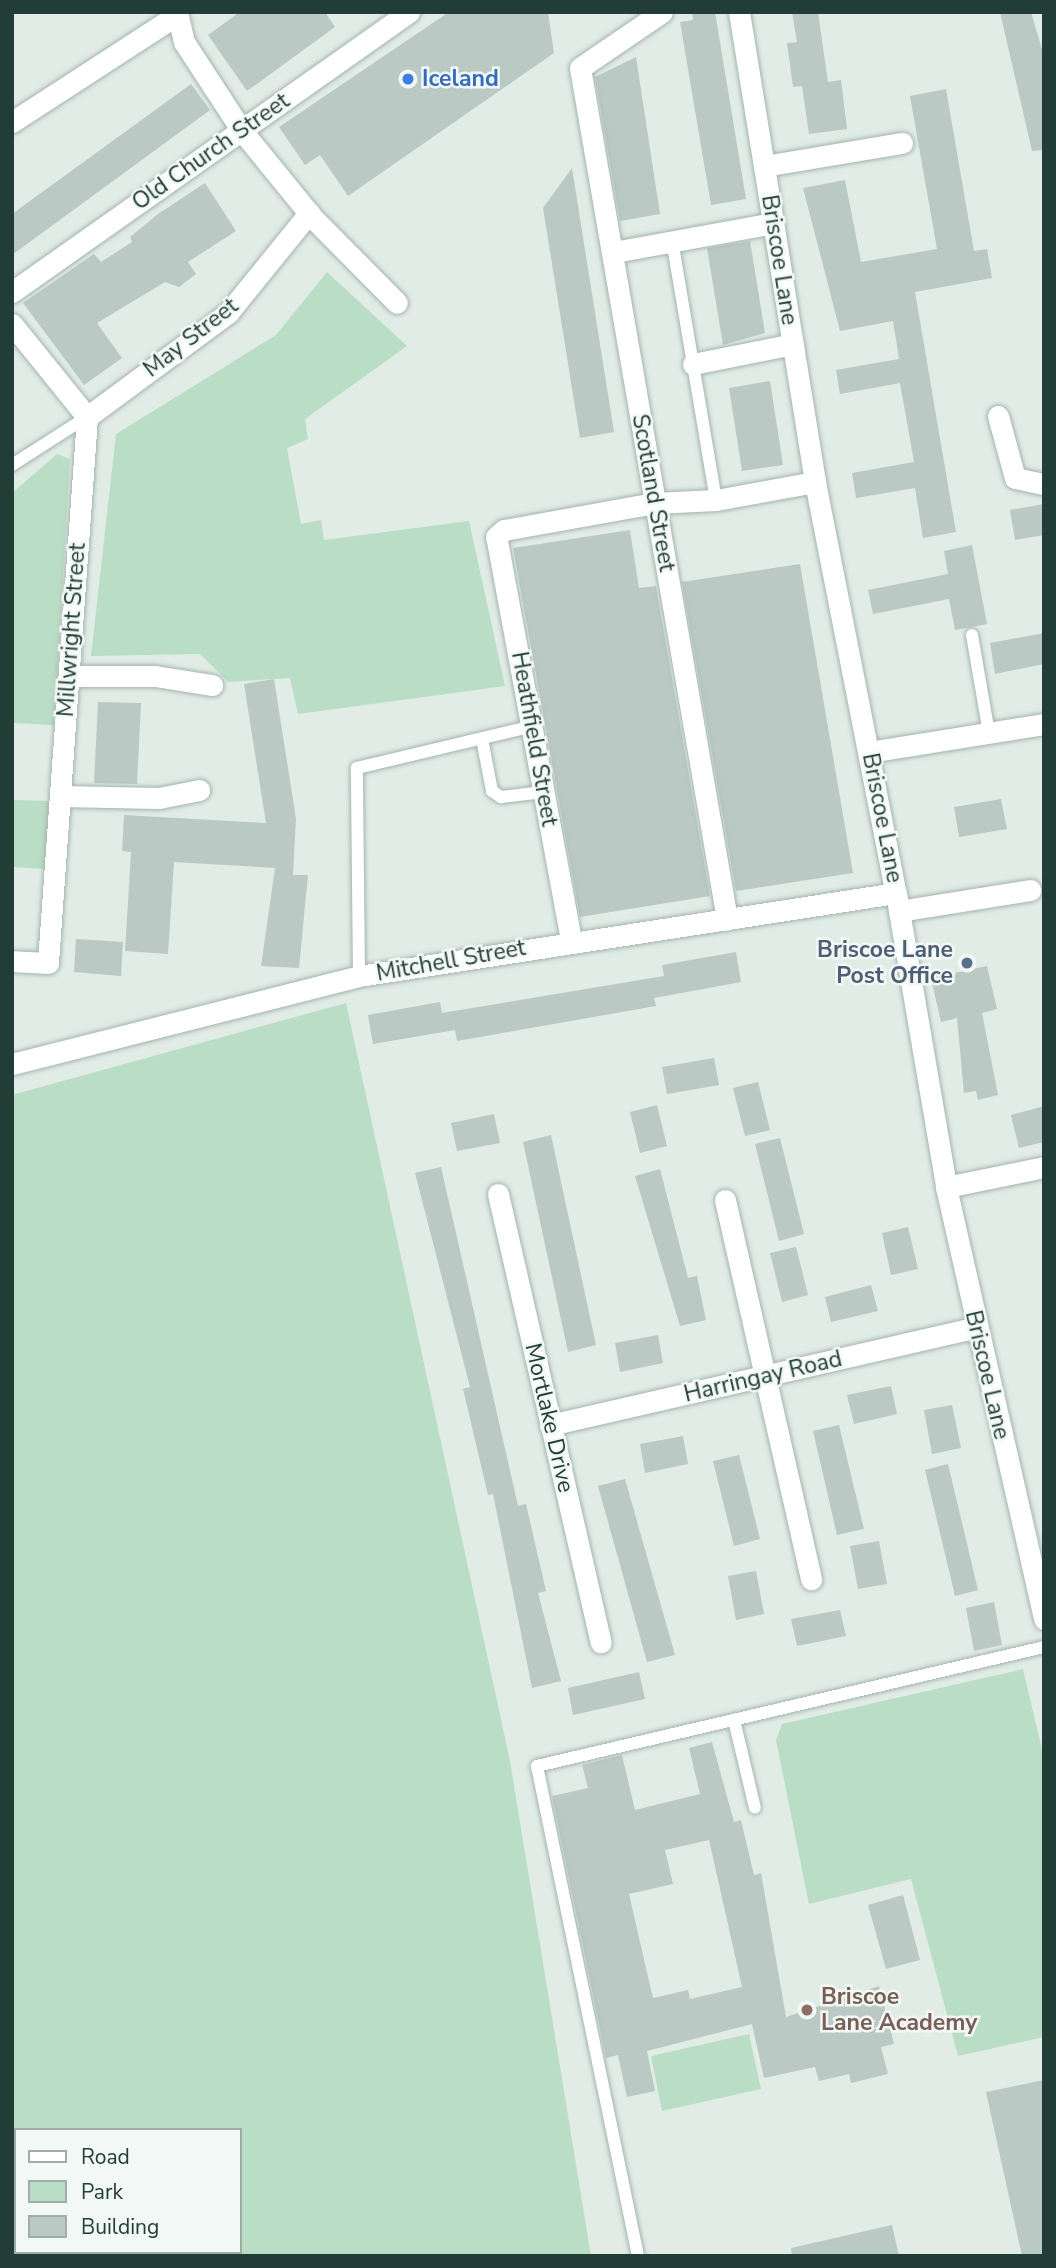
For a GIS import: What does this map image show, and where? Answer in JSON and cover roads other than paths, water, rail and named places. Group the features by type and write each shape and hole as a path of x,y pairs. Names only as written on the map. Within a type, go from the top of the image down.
{"street":[{"name":"Old Church Street","path":"12,292 409,12"},
{"name":"Scotland Street","path":"662,12 580,68 614,252 654,503 727,919"},
{"name":"Briscoe Lane","path":"739,12 815,482 898,902 946,1187 975,1328 1044,1619"},
{"path":"12,121 177,14 184,42 242,131 309,213 397,303"},
{"path":"764,166 902,143"},
{"name":"May Street","path":"87,417 228,313 309,213"},
{"path":"614,252 773,223"},
{"path":"12,324 87,417"},
{"path":"693,364 793,344"},
{"path":"998,416 1015,478 1044,484"},
{"name":"Millwright Street","path":"12,961 48,962 87,417"},
{"path":"654,503 716,500 815,482"},
{"name":"Heathfield Street","path":"570,940 533,726 496,537 504,530 654,503"},
{"path":"69,676 212,685"},
{"path":"869,752 1044,724"},
{"path":"60,796 159,798 199,790"},
{"name":"Mitchell Street","path":"12,1063 359,976 570,940 727,919 1030,890"},
{"path":"946,1187 1044,1167"},
{"name":"Mortlake Drive","path":"498,1194 601,1642"},
{"path":"725,1200 811,1580"},
{"name":"Harringay Road","path":"550,1425 975,1328"}],"lane":[{"path":"672,240 716,500"},
{"path":"12,465 87,417"},
{"path":"972,635 989,733"},
{"path":"359,976 357,768 533,726"},
{"path":"482,739 492,792 501,797 544,792"},
{"path":"638,2256 537,1766 1044,1647"},
{"path":"734,1720 755,1808"}],"place":[{"name":"Iceland","path":"408,79"},
{"name":"Briscoe Lane Post Office","path":"967,963"},
{"name":"Briscoe Lane Academy","path":"807,2010"}]}
